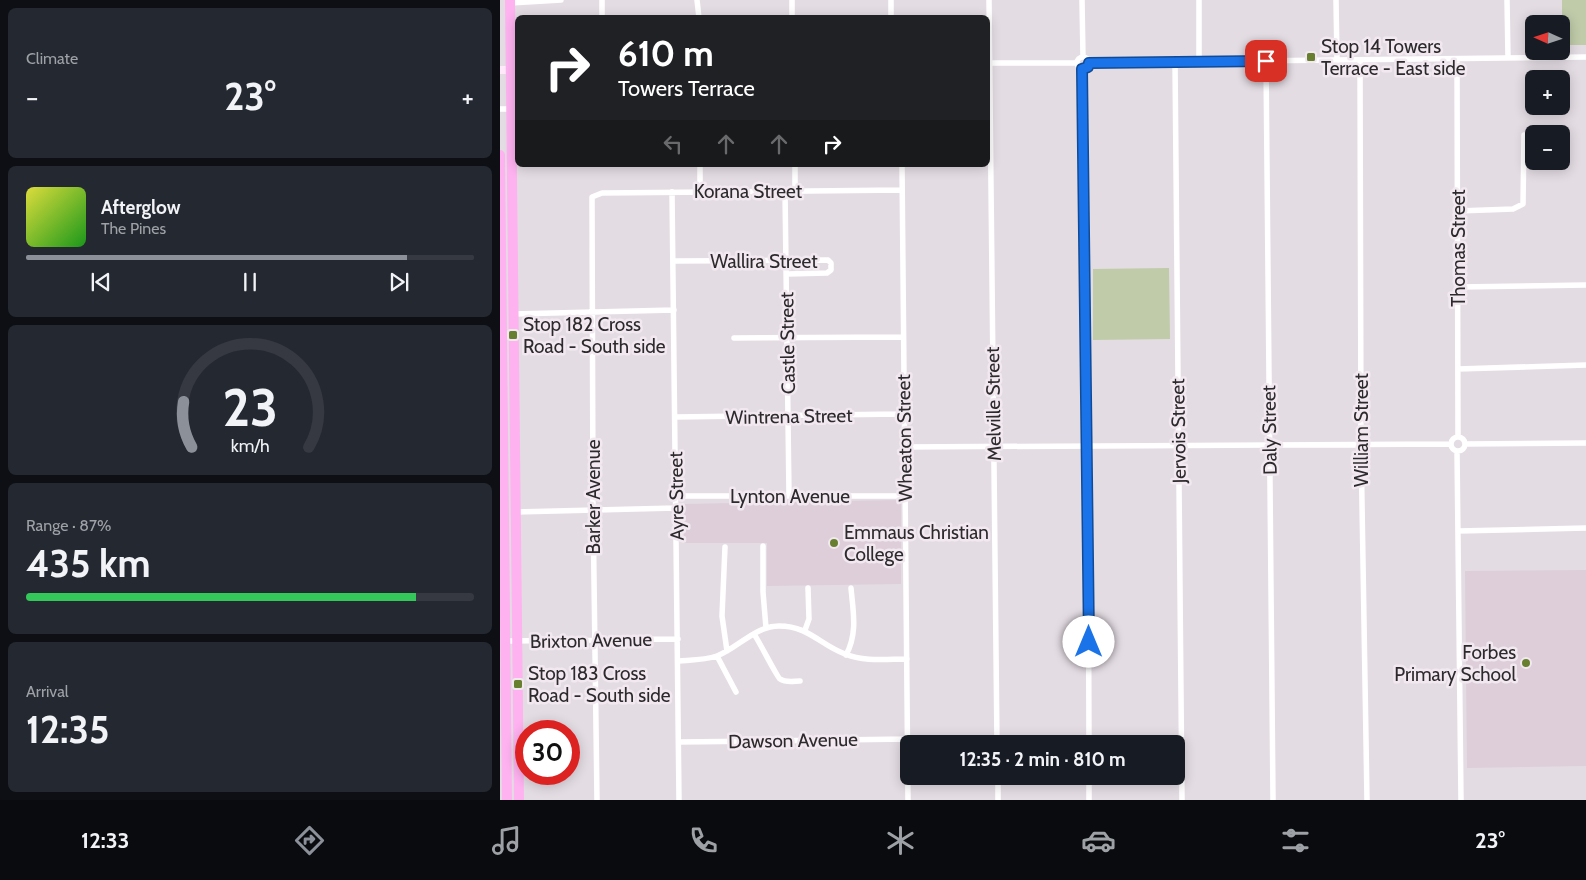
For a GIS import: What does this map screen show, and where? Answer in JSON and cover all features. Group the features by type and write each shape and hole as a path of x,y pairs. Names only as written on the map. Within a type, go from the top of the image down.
{"highway":[{"path":"510,2 515,109 512,252 519,800"},
{"path":"500,155 504,641 502,706 507,800"},
{"path":"500,256 506,256 512,252"},
{"path":"501,266 504,264 513,269"}],"street":[{"path":"510,2 561,0"},
{"path":"602,0 602,15"},
{"path":"697,0 699,15"},
{"path":"792,0 792,15"},
{"path":"890,0 891,15"},
{"name":"Melville Street","path":"988,0 988,15"},
{"path":"1077,63 1082,56 1082,0"},
{"path":"1199,0 1199,62"},
{"path":"1336,0 1337,60"},
{"path":"1507,0 1508,58"},
{"path":"1082,56 1087,58 1089,63"},
{"path":"1089,63 1586,58"},
{"name":"Thomas Street","path":"1457,59 1458,437"},
{"name":"William Street","path":"1360,60 1361,444 1366,800"},
{"name":"Daly Street","path":"1266,61 1273,800"},
{"name":"Jervois Street","path":"1175,62 1182,800"},
{"path":"990,64 1077,63"},
{"path":"1077,63 1082,69 1088,445 1089,735"},
{"path":"1082,69 1088,67 1089,63"},
{"path":"500,70 512,70"},
{"path":"500,109 515,109"},
{"path":"1458,211 1513,209 1523,204 1524,135"},
{"path":"700,167 700,192"},
{"path":"795,167 795,191"},
{"name":"Wheaton Street","path":"902,167 907,735"},
{"name":"Melville Street","path":"989,167 997,735"},
{"name":"Korana Street","path":"594,195 672,192 902,190"},
{"name":"Castle Street","path":"785,191 789,495"},
{"name":"Ayre Street","path":"672,192 679,661 679,800"},
{"name":"Barker Avenue","path":"594,195 591,202 597,800"},
{"name":"Wallira Street","path":"673,262 828,260 832,263 831,270 827,273 787,274"},
{"path":"1458,287 1586,285"},
{"path":"513,314 674,310"},
{"path":"734,338 903,337"},
{"path":"1458,369 1586,365"},
{"path":"501,413 514,413"},
{"name":"Wintrena Street","path":"675,417 904,414"},
{"path":"1451,444 1454,438 1458,437 1465,444"},
{"path":"1465,444 1586,443"},
{"path":"904,447 1451,444"},
{"path":"1451,444 1453,449 1457,451"},
{"path":"1457,451 1463,449 1465,444"},
{"path":"1457,451 1461,800"},
{"name":"Lynton Avenue","path":"676,496 905,496"},
{"path":"515,512 676,508"},
{"path":"1458,531 1586,528"},
{"path":"763,546 763,592 766,628"},
{"path":"724,547 722,616 727,651"},
{"path":"502,577 516,577"},
{"path":"805,630 809,619 808,588"},
{"path":"846,655 854,638 855,626 851,588"},
{"path":"679,661 717,656 766,628 790,626 805,630 846,655 870,659 907,658"},
{"path":"754,634 770,660 776,676 783,681 800,681"},
{"name":"Brixton Avenue","path":"504,641 678,639"},
{"path":"717,656 736,692"},
{"path":"502,706 517,706"},
{"name":"Dawson Avenue","path":"679,742 900,738"},
{"name":"Wheaton Street","path":"908,785 908,800"},
{"path":"998,785 998,800"},
{"path":"1089,785 1090,800"}],"shaded area":[{"name":"Emmaus Christian College","path":"901,500 901,584 767,586 767,543 684,543 684,504"},
{"name":"Forbes Primary School","path":"1586,570 1586,766 1467,768 1465,571"}],"green space":[{"path":"1562,0 1586,0 1586,45 1570,45 1570,15 1562,15"},
{"path":"1169,268 1170,339 1093,340 1093,269"}],"place":[{"name":"Stop 14 Towers Terrace - East side","path":"1311,57"},
{"name":"Stop 182 Cross Road - South side","path":"513,335"},
{"name":"Emmaus Christian College","path":"834,543"},
{"name":"Forbes Primary School","path":"1526,663"},
{"name":"Stop 183 Cross Road - South side","path":"518,684"}],"route":[{"path":"1089,642 1082,69 1088,67 1089,63 1266,61"}]}
